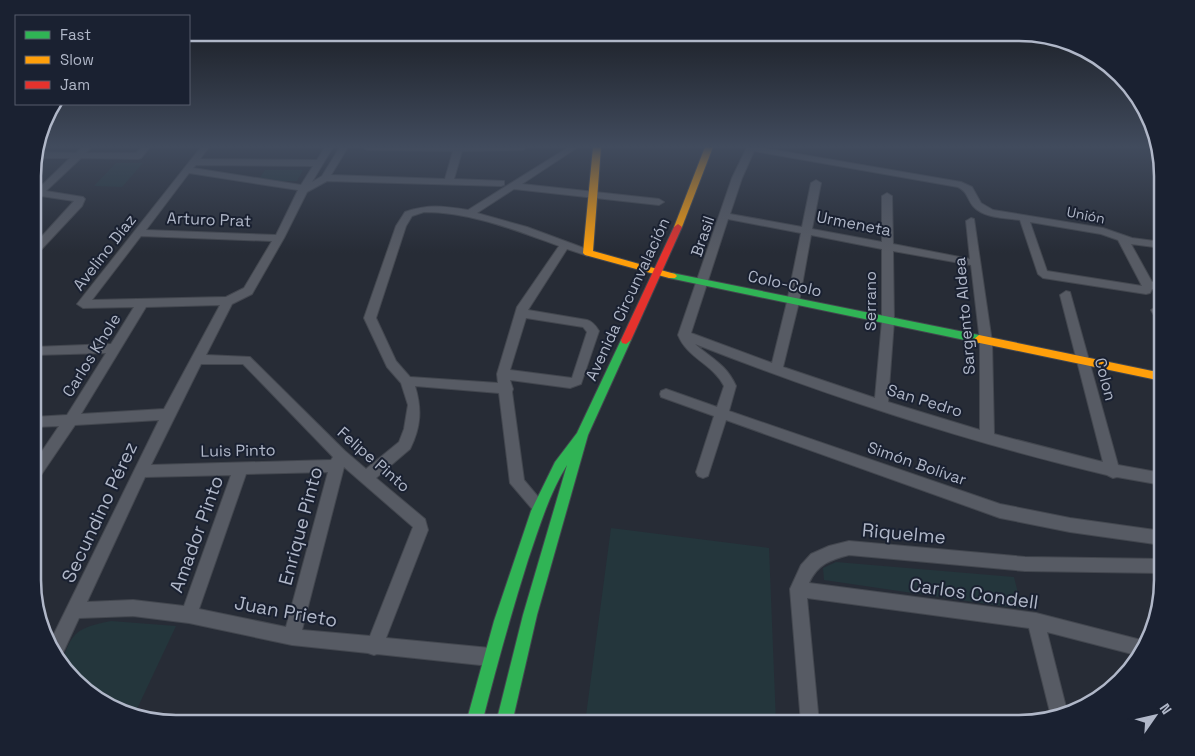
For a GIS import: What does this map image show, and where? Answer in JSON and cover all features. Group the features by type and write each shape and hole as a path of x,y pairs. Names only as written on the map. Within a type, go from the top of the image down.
{"main road":[{"path":"588,253 595,182"},
{"name":"Avenida Circunvalación","path":"506,715 528,624 582,435 658,274 696,182"},
{"name":"Colo-Colo","path":"588,253 658,274 1153,375"},
{"name":"Avenida Circunvalación","path":"476,715 490,658 538,505 556,466 582,435"}],"street":[{"name":"Avelino Díaz","path":"143,302 82,304 177,182"},
{"path":"267,182 303,190 312,188 319,182"},
{"path":"143,302 228,301 248,292 308,182"},
{"path":"470,213 518,182"},
{"name":"Brasil","path":"684,335 736,182"},
{"name":"Unión","path":"946,182 970,189 977,205 990,212 1103,231 1122,238 1153,243"},
{"path":"776,371 793,302 816,183"},
{"path":"512,186 659,202"},
{"path":"41,193 80,200 77,206 41,239"},
{"name":"Serrano","path":"881,405 888,321 887,196"},
{"name":"Colo-Colo","path":"406,381 391,364 370,318 401,226 408,214 423,209 453,210 470,213 588,253"},
{"name":"Urmeneta","path":"725,216 976,264"},
{"path":"1024,218 1043,274 1153,287"},
{"name":"Sargento Aldea","path":"970,221 986,342 987,438"},
{"name":"Arturo Prat","path":"138,233 279,238"},
{"path":"1122,238 1147,287"},
{"path":"538,505 517,483 507,389 503,374 521,313 527,300 564,246"},
{"name":"Colon","path":"1066,294 1113,472"},
{"name":"Secundino Pérez","path":"58,645 168,414 199,359 228,301"},
{"name":"Carlos Khole","path":"41,464 143,302"},
{"path":"503,374 570,383 578,381 593,331 587,324 521,313"},
{"path":"684,335 685,342 727,375 730,386 703,472"},
{"name":"San Pedro","path":"684,335 776,371 987,438 1113,472 1153,478"},
{"path":"41,351 115,348"},
{"name":"Felipe Pinto","path":"199,359 246,360 338,460 367,477 420,524 420,530 374,646"},
{"path":"367,477 405,445 409,437 414,405 406,381 507,389"},
{"name":"Simón Bolívar","path":"666,394 1000,511 1097,529 1153,537"},
{"path":"41,422 168,414"},
{"name":"Luis Pinto","path":"141,471 242,467 338,460"},
{"name":"Enrique Pinto","path":"292,637 338,460"},
{"name":"Amador Pinto","path":"189,615 242,467"},
{"name":"Riquelme","path":"809,714 798,590 805,569 823,554 850,548 1025,564 1153,566"},
{"name":"Carlos Condell","path":"798,590 1036,621 1136,646"},
{"name":"Juan Prieto","path":"75,610 133,608 189,615 292,637 490,658"},
{"path":"1036,621 1058,709"}],"shaded area":[{"path":"98,182 126,182 122,187 94,186"},
{"path":"611,528 769,548 776,714 586,715"},
{"path":"836,562 1014,577 1022,609 824,580 823,568"},
{"path":"111,621 176,626 137,709 116,701 101,692 87,681 64,656 69,644 77,633 90,626"}],"traffic: fast":[{"path":"672,276 979,339"},
{"path":"506,715 530,615 582,435 626,340"},
{"path":"476,715 502,621 532,527 552,480 569,451 580,437"}],"traffic: slow":[{"path":"594,182 588,253 672,276"},
{"path":"678,227 695,182"},
{"path":"979,339 1153,375"}],"traffic: jam":[{"path":"626,340 678,227"}]}
